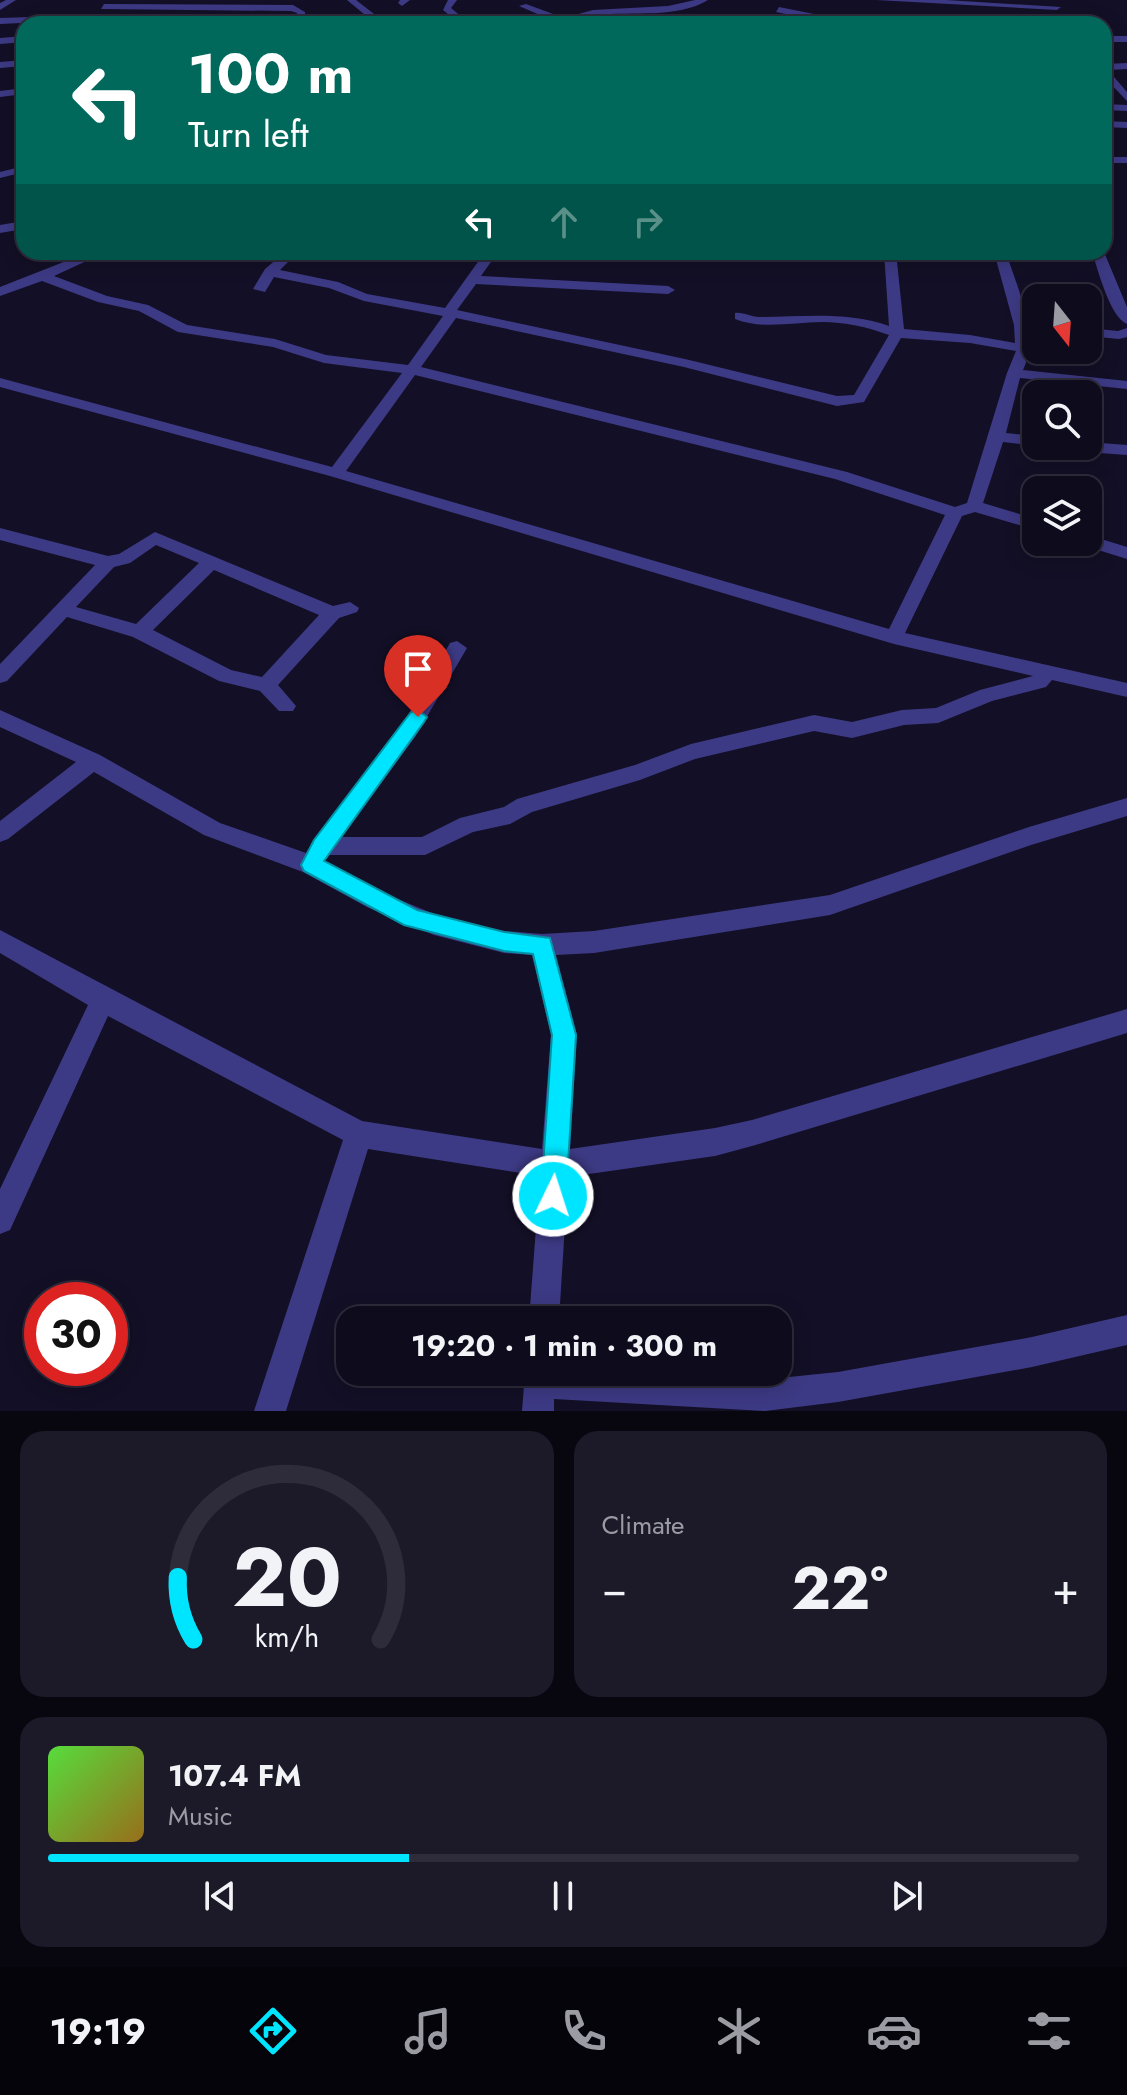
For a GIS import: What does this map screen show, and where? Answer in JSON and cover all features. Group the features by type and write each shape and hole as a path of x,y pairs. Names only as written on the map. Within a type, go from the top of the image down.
{"street":[{"path":"0,7 12,0"},
{"path":"351,0 372,16"},
{"path":"453,0 446,8 456,16"},
{"path":"635,0 653,11"},
{"path":"582,16 683,8 704,0"},
{"path":"880,0 1058,8"},
{"path":"104,4 293,8 301,12 301,16"},
{"path":"523,6 547,16"},
{"path":"683,8 698,12"},
{"path":"779,10 808,16"},
{"path":"1112,79 1127,98"},
{"path":"0,292 81,260"},
{"path":"260,289 270,272 283,260"},
{"path":"448,313 486,260"},
{"path":"270,272 333,285 364,297 685,363 755,383 846,402 862,396 897,333 891,260"},
{"path":"1003,260 1022,308"},
{"path":"1101,260 1127,320"},
{"path":"42,276 103,299 143,308 183,329 275,343 324,359 414,370 841,475 955,513 974,506 1022,521"},
{"path":"474,280 668,290"},
{"path":"336,473 414,370 451,316 448,313"},
{"path":"740,316 746,320 761,321 825,318 868,323 897,333 970,339 1022,348"},
{"path":"1102,333 1124,334"},
{"path":"974,506 1014,373 1022,357"},
{"path":"1014,373 1056,380 1127,385"},
{"path":"0,383 336,473 894,637 1127,690"},
{"path":"0,383 147,426"},
{"path":"997,437 1022,440"},
{"path":"1102,448 1127,450"},
{"path":"894,637 955,513"},
{"path":"0,534 108,562 124,559 155,538 210,563 341,610 266,685"},
{"path":"1102,545 1127,553"},
{"path":"0,676 108,562"},
{"path":"140,632 210,563"},
{"path":"61,609 140,632 226,676 266,685 286,706"},
{"path":"316,856 408,732 457,648"},
{"path":"316,856 425,846 468,824 510,815 525,805 640,772 691,752 814,723 852,730 912,716 938,715 987,695 1039,682 1049,671"},
{"path":"0,718 93,761 212,829 316,856 412,918 492,939 542,945 594,942 760,919 830,905 1029,836 1127,807"},
{"path":"0,833 93,761"},
{"path":"0,941 103,1000 359,1134 555,1165 727,1139 1127,1021"},
{"path":"542,945 564,1035 545,1306"},
{"path":"0,1220 103,1000"},
{"path":"270,1411 359,1134"},
{"path":"539,1389 760,1396 838,1387 1032,1352 1127,1330"}],"route":[{"path":"418,717 321,846 311,865 412,918 504,942 542,945 564,1035 563,1086 553,1196"}]}
